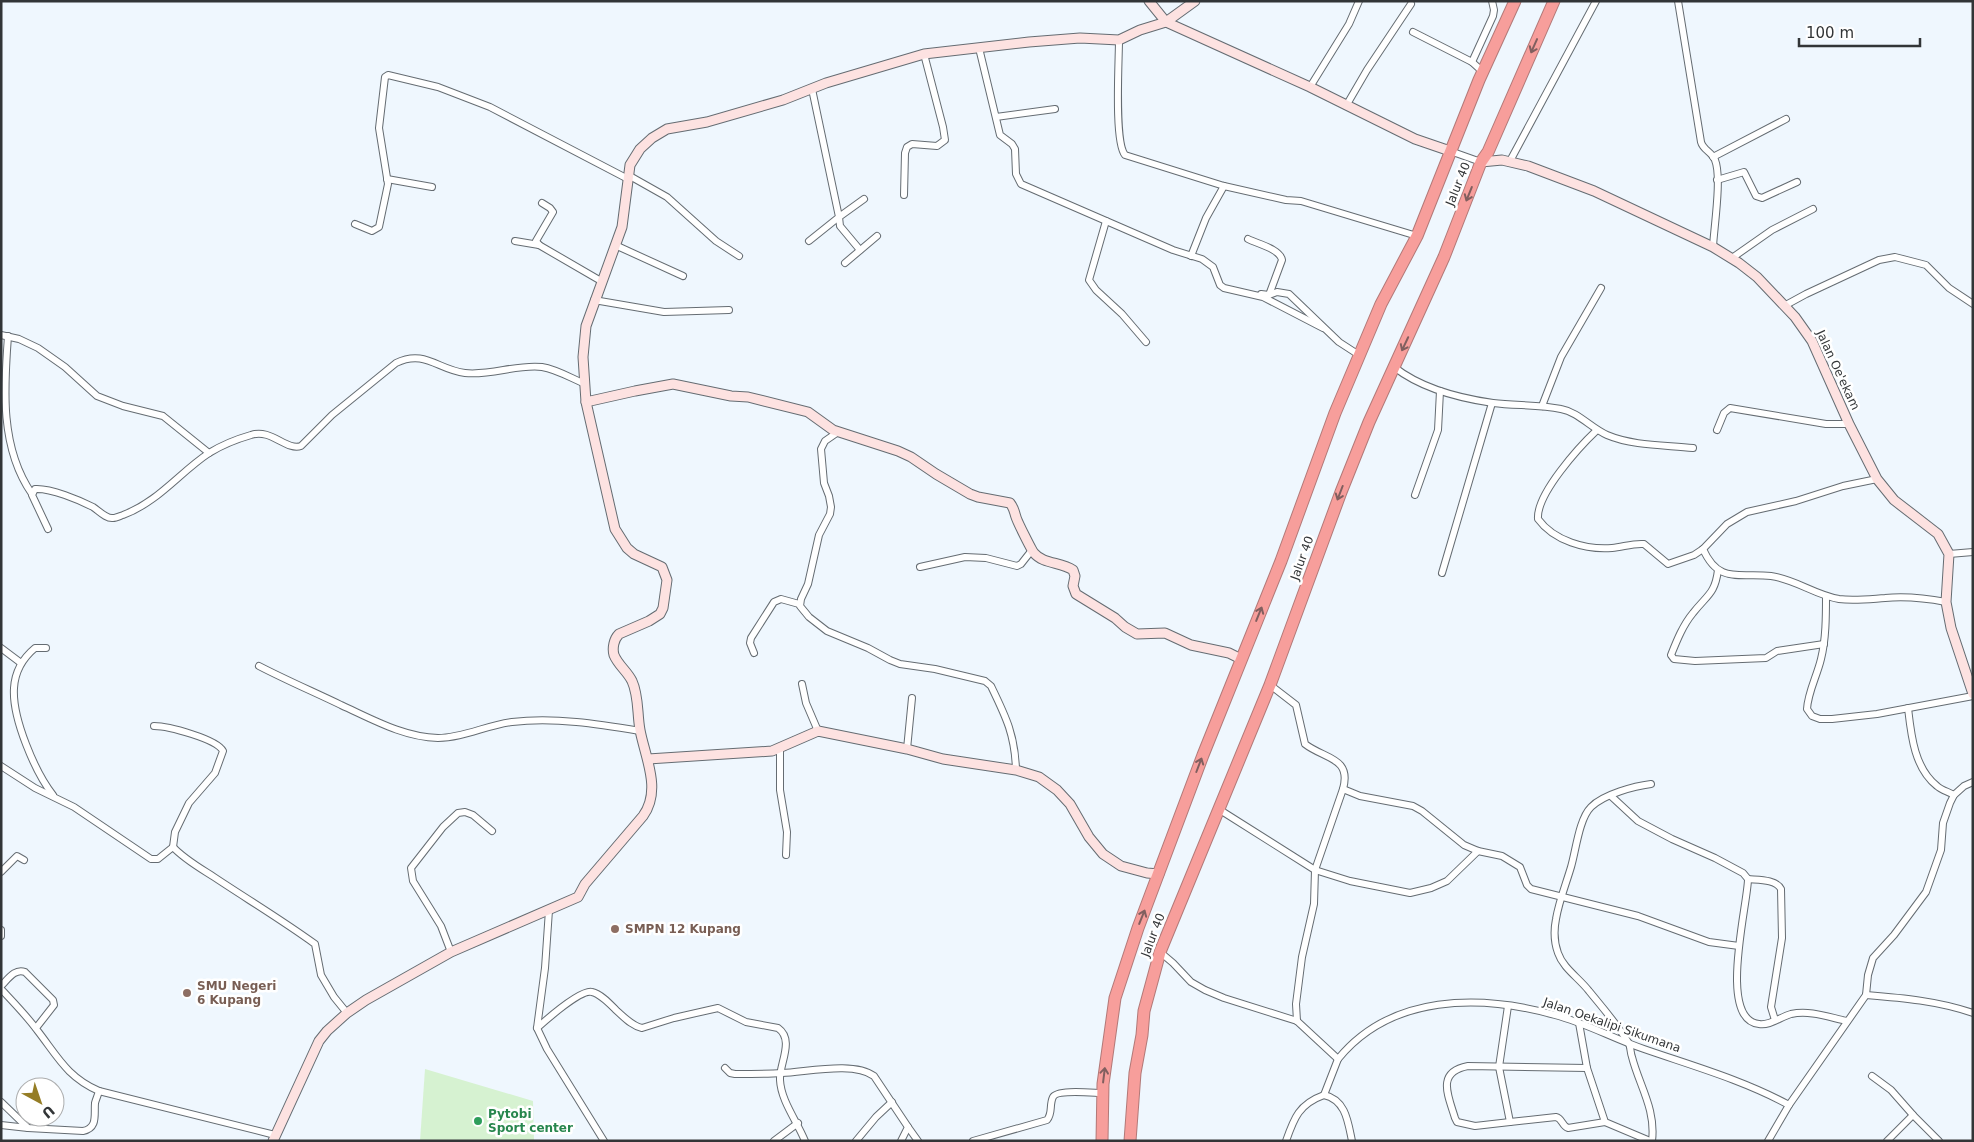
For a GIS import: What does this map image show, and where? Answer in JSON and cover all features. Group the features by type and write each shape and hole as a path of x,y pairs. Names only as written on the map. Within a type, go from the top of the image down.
{"highway":[{"name":"Jalur 40","path":"1102,1141 1103,1093 1115,998 1164,855 1281,561 1315,466 1359,355 1382,304 1417,236 1483,72 1516,1"},
{"name":"Jalur 40","path":"1130,1141 1135,1073 1144,1011 1160,952 1270,685 1340,492 1444,257 1481,162 1488,152 1554,1"}],"street":[{"path":"1149,1 1166,22 1310,87 1415,139 1481,162"},
{"path":"36,1028 54,1005 53,1000 21,970 16,972 1,987 36,1028 71,1074 80,1081 99,1091 274,1138 319,1041 327,1031 348,1013 366,1000 450,952 578,897 585,884 647,811 652,777 640,731 634,688 629,676 614,654 614,641 620,634 650,621 660,614 663,608 667,580 662,567 634,554 627,548 614,529 586,402 584,341 594,300 622,227 630,165 640,149 659,133 667,129 707,122 745,112 924,54 1080,38 1119,40 1140,30 1166,22 1195,1"},
{"path":"1310,87 1349,24 1359,1"},
{"path":"1472,62 1493,16 1492,1"},
{"path":"1510,161 1596,1"},
{"path":"1678,1 1701,142 1703,148 1713,157 1716,164 1717,180 1713,247"},
{"path":"1346,106 1367,70 1411,4"},
{"path":"1413,32 1472,62 1483,72"},
{"path":"1119,40 1121,149 1129,157 1158,164 1224,186 1286,200 1301,201 1417,236"},
{"path":"979,48 1001,136 1012,144 1015,149 1016,174 1020,184 1172,250 1202,259 1210,264 1224,288 1263,296 1324,328"},
{"path":"904,195 905,153 907,147 912,144 937,146 944,140 943,127 924,54"},
{"path":"355,224 372,231 379,227 388,184 379,128 385,77 388,74 438,87 490,107 667,197 716,241 739,256"},
{"path":"812,89 840,226 860,250"},
{"path":"996,118 1055,109"},
{"path":"1713,157 1786,119"},
{"name":"Jalan Oe'ekam","path":"1481,162 1493,159 1510,161 1594,191 1713,247 1732,258 1757,277 1802,325 1812,341 1849,424 1877,479 1894,500 1938,534 1949,554"},
{"path":"1717,180 1744,172 1756,196 1762,198 1797,182"},
{"path":"387,179 432,187"},
{"path":"1191,256 1206,218 1224,186"},
{"path":"809,241 864,199"},
{"path":"538,244 536,241 553,212 542,202"},
{"path":"1732,258 1772,230 1813,210"},
{"path":"1106,221 1089,280 1096,290 1122,314 1146,342"},
{"path":"845,263 877,236"},
{"path":"1248,239 1278,252 1282,257 1269,295"},
{"path":"515,240 538,244 601,281"},
{"path":"615,245 683,276"},
{"path":"1784,306 1879,260 1895,257 1926,265 1949,288 1973,304"},
{"path":"1542,406 1561,357 1601,288"},
{"path":"1245,293 1269,295 1277,292 1289,294 1339,342 1359,355"},
{"path":"594,300 664,312 729,310"},
{"path":"48,529 32,494 21,477 9,437 5,390 5,336 27,342 38,348 65,367 97,396 123,406 163,416 209,453"},
{"path":"32,494 37,489 57,493 113,518 136,510 150,502 209,453 225,445 260,433 266,433 295,446 301,446 332,415 396,363 412,358 431,360 463,373 478,374 542,367 585,384"},
{"path":"1394,367 1416,383 1440,392 1492,403 1542,406 1567,410 1607,435 1629,441 1693,448"},
{"path":"586,402 673,384 731,396 748,397 808,412 838,432 912,457 936,474 978,497 1008,502 1013,507 1018,523 1032,550 1042,559 1062,564 1073,570 1075,576 1073,586 1076,594 1137,634 1165,633 1191,645 1229,652 1241,659"},
{"path":"1415,495 1438,430 1440,392"},
{"path":"1442,573 1492,403"},
{"path":"1717,430 1724,413 1730,408 1826,424 1849,424"},
{"path":"1597,430 1575,453 1555,479 1542,502 1538,514 1540,522 1555,534 1586,548 1598,549 1644,544 1668,564 1684,560 1703,549 1728,524 1747,512 1796,501 1843,486 1877,479"},
{"path":"799,604 808,584 819,535 830,514 831,507 824,483 821,449 825,441 838,432"},
{"path":"1703,549 1706,556 1718,570 1728,575 1771,576 1796,583 1826,596 1840,599 1922,597 1946,602"},
{"path":"920,567 965,557 986,558 1017,566 1021,564 1032,550"},
{"path":"1826,596 1822,659 1807,709 1812,716 1820,719 1832,719 1908,708 1973,695 1951,628 1946,602 1949,554 1973,552"},
{"path":"1718,570 1712,592 1693,613 1677,640 1671,655 1674,659 1695,661 1766,658 1777,652 1824,644"},
{"path":"754,653 750,638 774,602 781,599 799,604 809,617 827,631 868,648 890,660 900,664 935,669 986,681 991,686 1010,726 1015,750 1016,770"},
{"path":"1,648 21,663"},
{"path":"46,648 35,648 21,663 14,686 16,706 22,730 39,773 54,796"},
{"path":"259,666 373,721 398,730 424,736 455,736 507,723 542,720 589,723 640,731"},
{"path":"802,684 806,703 818,731"},
{"path":"1270,685 1296,705 1304,742 1307,746 1341,765 1346,777 1315,870 1314,904 1302,957 1296,1004 1297,1022"},
{"path":"907,749 912,698"},
{"path":"1908,708 1911,738 1921,766 1937,787 1954,794"},
{"path":"1,766 35,788 74,807 151,859 158,859 173,847 175,832 189,803 215,773 224,751 219,745 186,732 154,726"},
{"path":"648,759 772,751 818,731 907,749 943,759 1016,770 1039,777 1057,790 1070,804 1089,837 1103,854 1121,866 1159,874"},
{"path":"780,749 780,790 787,832 786,855"},
{"path":"1768,1141 1789,1105 1866,995 1868,974 1873,958 1894,935 1926,892 1941,850 1945,812 1954,794 1973,782"},
{"path":"1588,1068 1468,1066 1457,1068 1448,1077 1446,1084 1457,1122 1475,1126 1556,1117 1560,1118 1564,1126 1568,1128 1605,1122 1651,1141 1653,1130 1650,1113 1643,1086 1632,1057 1630,1044 1588,989 1560,958 1555,933 1556,918 1586,814 1592,806 1611,796 1639,786 1652,784"},
{"path":"1343,789 1360,796 1413,806 1432,818 1464,844 1478,850 1502,856 1520,867 1527,885 1531,889 1638,916 1709,942 1739,946"},
{"path":"1611,796 1638,821 1672,839 1715,858 1748,878 1775,882 1780,885 1782,938 1771,1001 1771,1007 1776,1020"},
{"path":"1220,810 1315,870 1350,881 1410,893 1431,888 1447,881 1478,850"},
{"path":"450,952 440,926 413,881 411,868 443,828 458,814 466,812 473,815 492,832"},
{"path":"173,847 200,868 259,908 286,923 315,944 322,975 334,997 348,1013"},
{"path":"1,872 17,856 24,860"},
{"path":"1748,878 1748,887 1741,919 1739,946 1737,994 1742,1012 1756,1024 1764,1024 1790,1014 1806,1012 1847,1021"},
{"path":"549,910 545,968 537,1028 547,1049 604,1141"},
{"path":"1,930 1,936"},
{"path":"1160,952 1192,982 1205,990 1297,1022 1338,1059 1324,1095"},
{"path":"537,1028 586,991 591,991 602,998 632,1024 642,1028 674,1018 718,1008 746,1022 778,1028 785,1036 786,1048 780,1074 780,1085 805,1141"},
{"path":"1866,995 1916,999 1951,1006 1973,1013"},
{"name":"Jalan Oekalipi Sikumana","path":"1338,1059 1360,1036 1387,1019 1403,1012 1428,1005 1481,1003 1557,1015 1630,1044 1708,1070 1770,1095 1789,1105"},
{"path":"1508,1006 1499,1068 1510,1122"},
{"path":"1579,1023 1588,1068 1605,1122"},
{"path":"725,1068 730,1073 736,1074 780,1074 844,1068 868,1071 874,1076 918,1141"},
{"path":"1872,1076 1891,1090 1940,1141"},
{"path":"1,1125 83,1131 90,1129 94,1123 95,1101 99,1091"},
{"path":"973,1141 1047,1120 1051,1113 1053,1098 1056,1094 1063,1092 1103,1093"},
{"path":"1286,1141 1298,1112 1311,1100 1324,1095 1337,1100 1342,1106 1348,1121 1352,1141"},
{"path":"1,1102 28,1128"},
{"path":"856,1141 876,1117 892,1102"},
{"path":"1886,1141 1913,1115"},
{"path":"774,1141 798,1123"},
{"path":"901,1141 908,1127"}],"green space":[{"name":"Pytobi Sport center","path":"425,1069 533,1101 534,1141 420,1141"}],"place":[{"name":"SMPN 12 Kupang","path":"615,929"},
{"name":"SMU Negeri 6 Kupang","path":"187,993"},
{"name":"Pytobi Sport center","path":"478,1121"}]}
